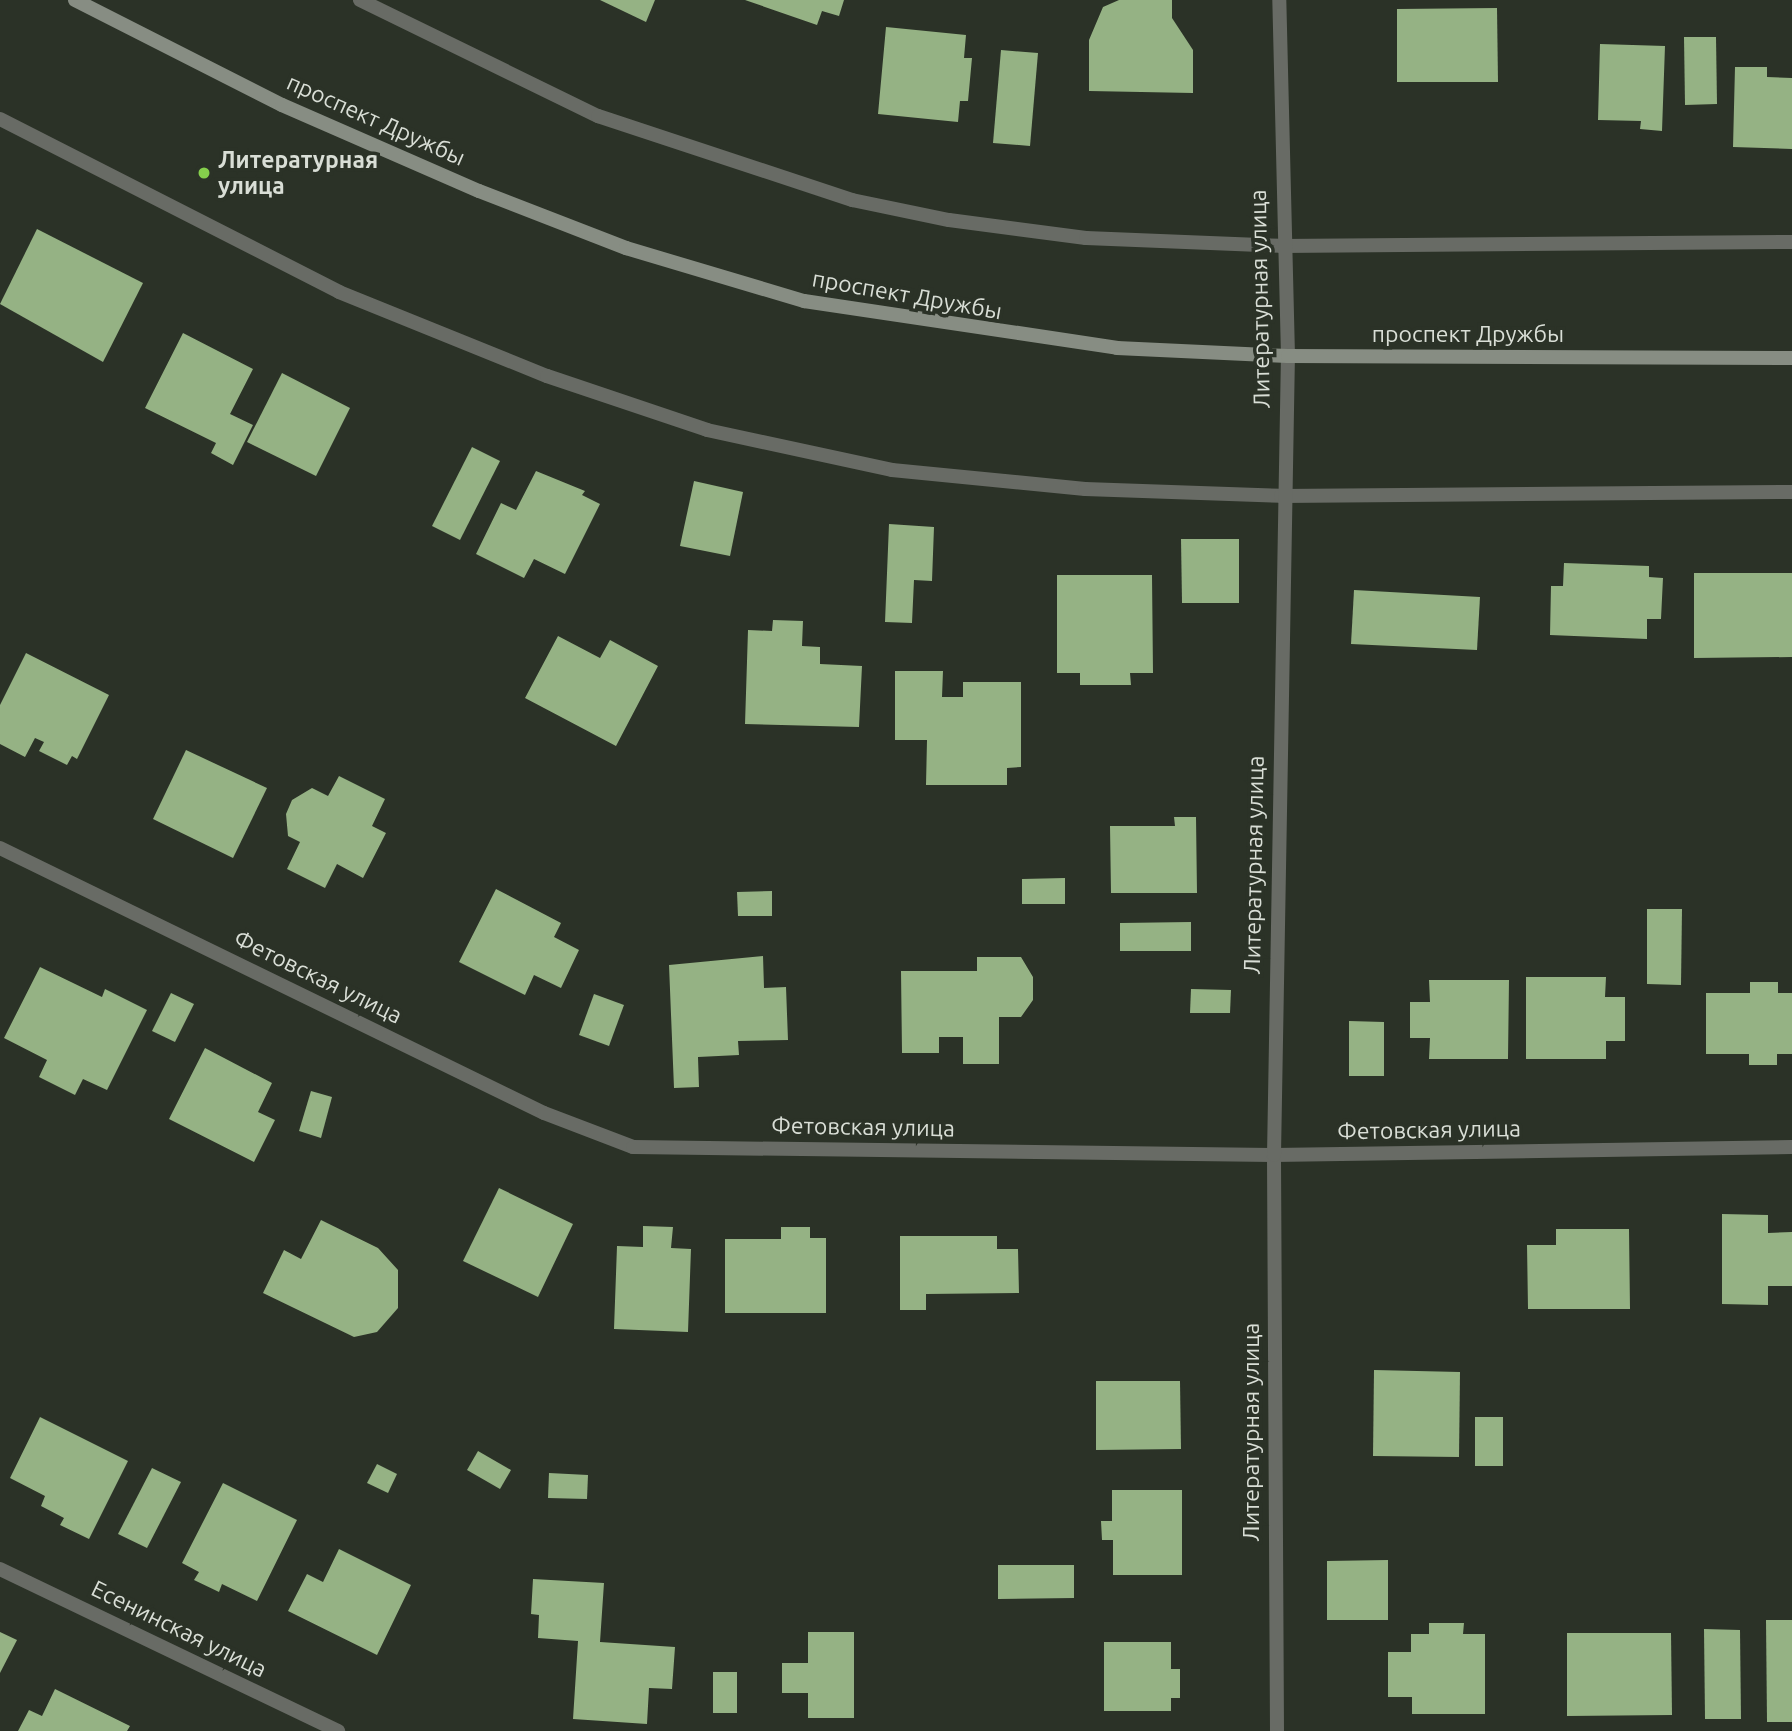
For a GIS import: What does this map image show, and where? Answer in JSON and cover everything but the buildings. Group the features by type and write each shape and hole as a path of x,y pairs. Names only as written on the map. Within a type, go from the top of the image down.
{"main road":[{"name":"проспект Дружбы","path":"75,0 282,104 479,191 625,248 804,301 1117,348 1288,356 1792,358"}],"street":[{"path":"360,0 598,116 852,200 1086,238 1281,246 1792,242"},
{"name":"Литературная улица","path":"1277,1731 1274,1155 1281,496 1288,356 1281,246 1279,0"},
{"path":"0,118 340,292 547,376 706,430 892,470 1085,489 1281,496 1792,492"},
{"name":"Фетовская улица","path":"0,848 544,1113 633,1147 1274,1155 1792,1147"},
{"name":"Есенинская улица","path":"0,1569 338,1731"}],"place":[{"name":"Литературная улица","path":"204,173"}]}
